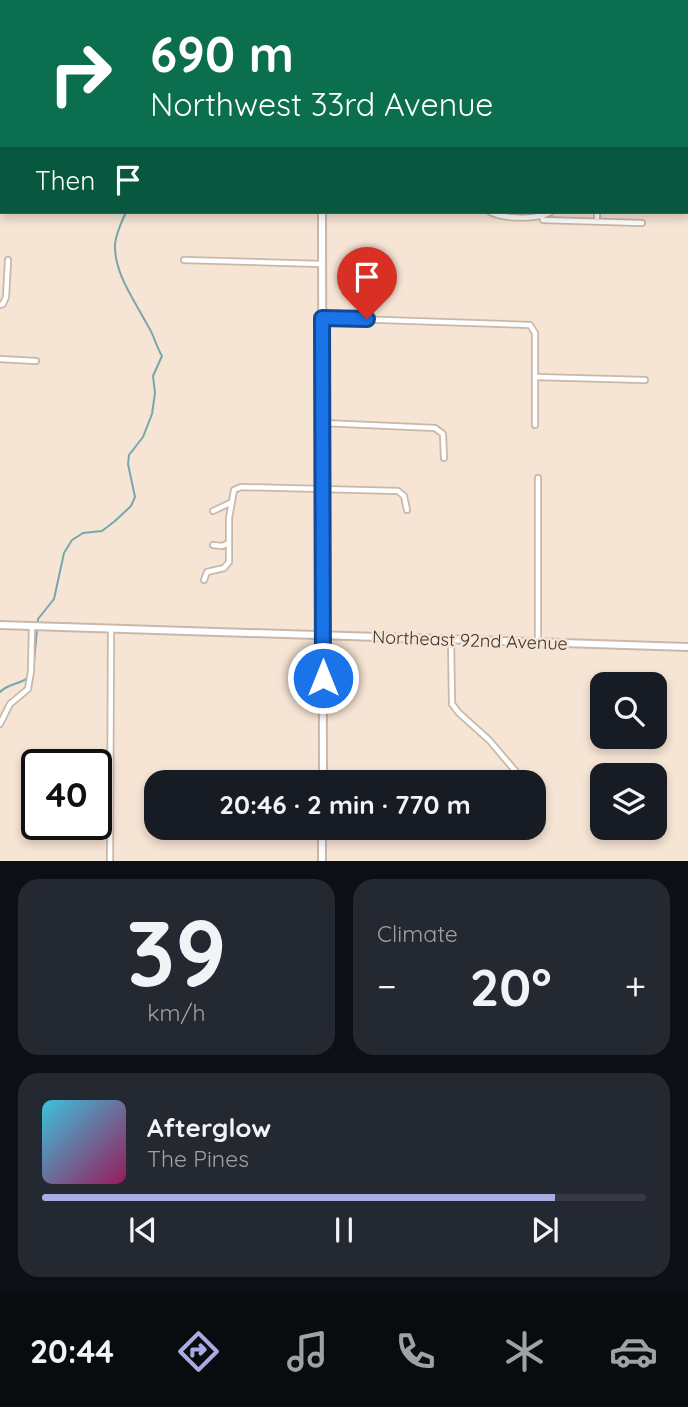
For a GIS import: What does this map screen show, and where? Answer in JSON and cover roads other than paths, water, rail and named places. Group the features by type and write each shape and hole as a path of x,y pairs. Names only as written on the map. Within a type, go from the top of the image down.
{"street":[{"path":"322,214 323,770"},
{"path":"509,214 546,214"},
{"path":"542,216 543,220 642,223"},
{"path":"2,304 6,297 8,260"},
{"path":"184,260 322,264"},
{"path":"322,318 526,324 533,328 535,333 535,425"},
{"path":"0,359 36,361"},
{"path":"535,377 645,380"},
{"path":"323,423 435,428 443,434 443,458"},
{"path":"538,478 538,642"},
{"path":"204,580 207,572 228,565 230,502 234,490 241,487 398,491 404,496 407,510"},
{"path":"213,511 230,502"},
{"path":"213,545 226,546 229,542"},
{"name":"Northeast 92nd Avenue","path":"0,625 688,647"},
{"path":"0,724 10,704 28,689 32,626"},
{"path":"110,861 111,628"},
{"path":"451,639 452,704 514,770"},
{"path":"322,840 322,861"}],"waterway":[{"path":"33,673 38,619 54,599 64,553 72,540 83,533 102,531 131,506 135,497 128,464 129,455 143,437 152,414 155,393 153,376 162,356 118,266 115,244 125,214"},
{"path":"0,692 29,677"}]}
